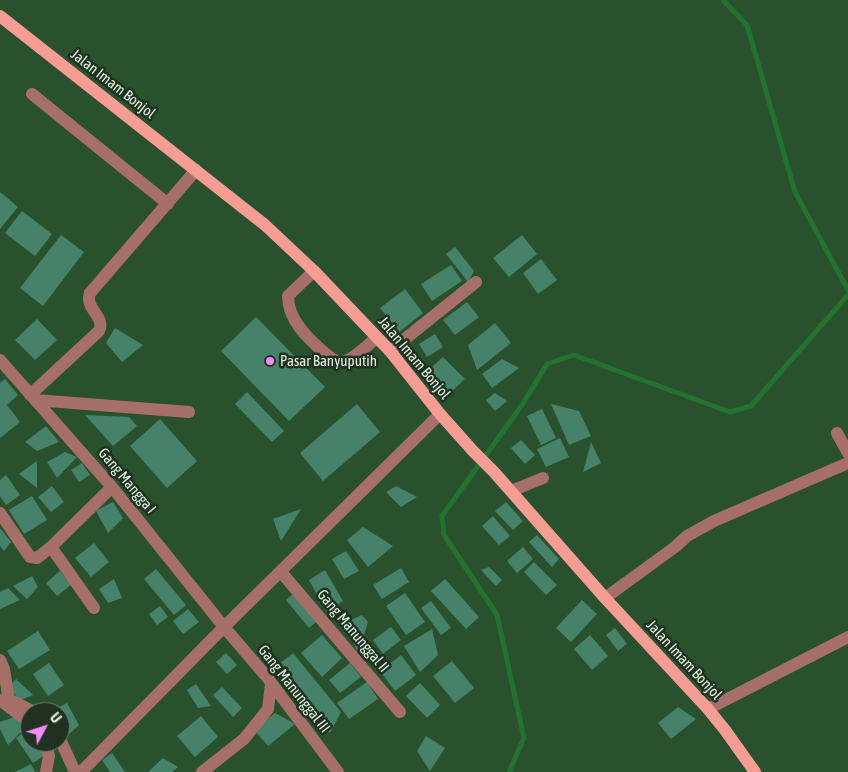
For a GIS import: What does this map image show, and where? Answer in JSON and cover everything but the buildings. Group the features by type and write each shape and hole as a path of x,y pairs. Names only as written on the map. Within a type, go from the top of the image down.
{"main road":[{"name":"Jalan Imam Bonjol","path":"0,16 266,225 314,271 390,351 440,414 708,710 755,772"}],"street":[{"path":"32,94 168,204"},
{"path":"32,398 99,331 102,326 90,305 88,299 90,293 196,170"},
{"path":"314,271 288,296 291,311 300,328 332,360 340,362 348,361 377,337"},
{"path":"390,351 476,282"},
{"name":"Gang Mangga I","path":"2,365 112,487 224,627"},
{"path":"32,398 189,412"},
{"path":"81,772 224,627 440,414"},
{"path":"837,433 848,453"},
{"path":"605,598 675,547 687,536 714,521 848,464"},
{"path":"511,492 543,478"},
{"path":"0,513 30,557 37,558 50,548 112,487"},
{"path":"50,548 94,608"},
{"name":"Gang Manunggal II","path":"281,572 400,712"},
{"name":"Gang Manunggal III","path":"224,627 271,684 338,772"},
{"path":"708,710 848,637"},
{"path":"0,660 4,669 6,702 20,714"},
{"path":"202,772 244,739 268,709 271,684"},
{"path":"6,702 20,707"},
{"path":"46,772 47,752"},
{"path":"66,752 75,772"}],"waterway":[{"path":"723,0 747,25 795,192 848,290"},
{"path":"509,772 524,738 497,615 444,535 442,516 522,405 547,364 574,355 730,412 751,406 848,295"}],"place":[{"name":"Pasar Banyuputih","path":"270,361"}]}
